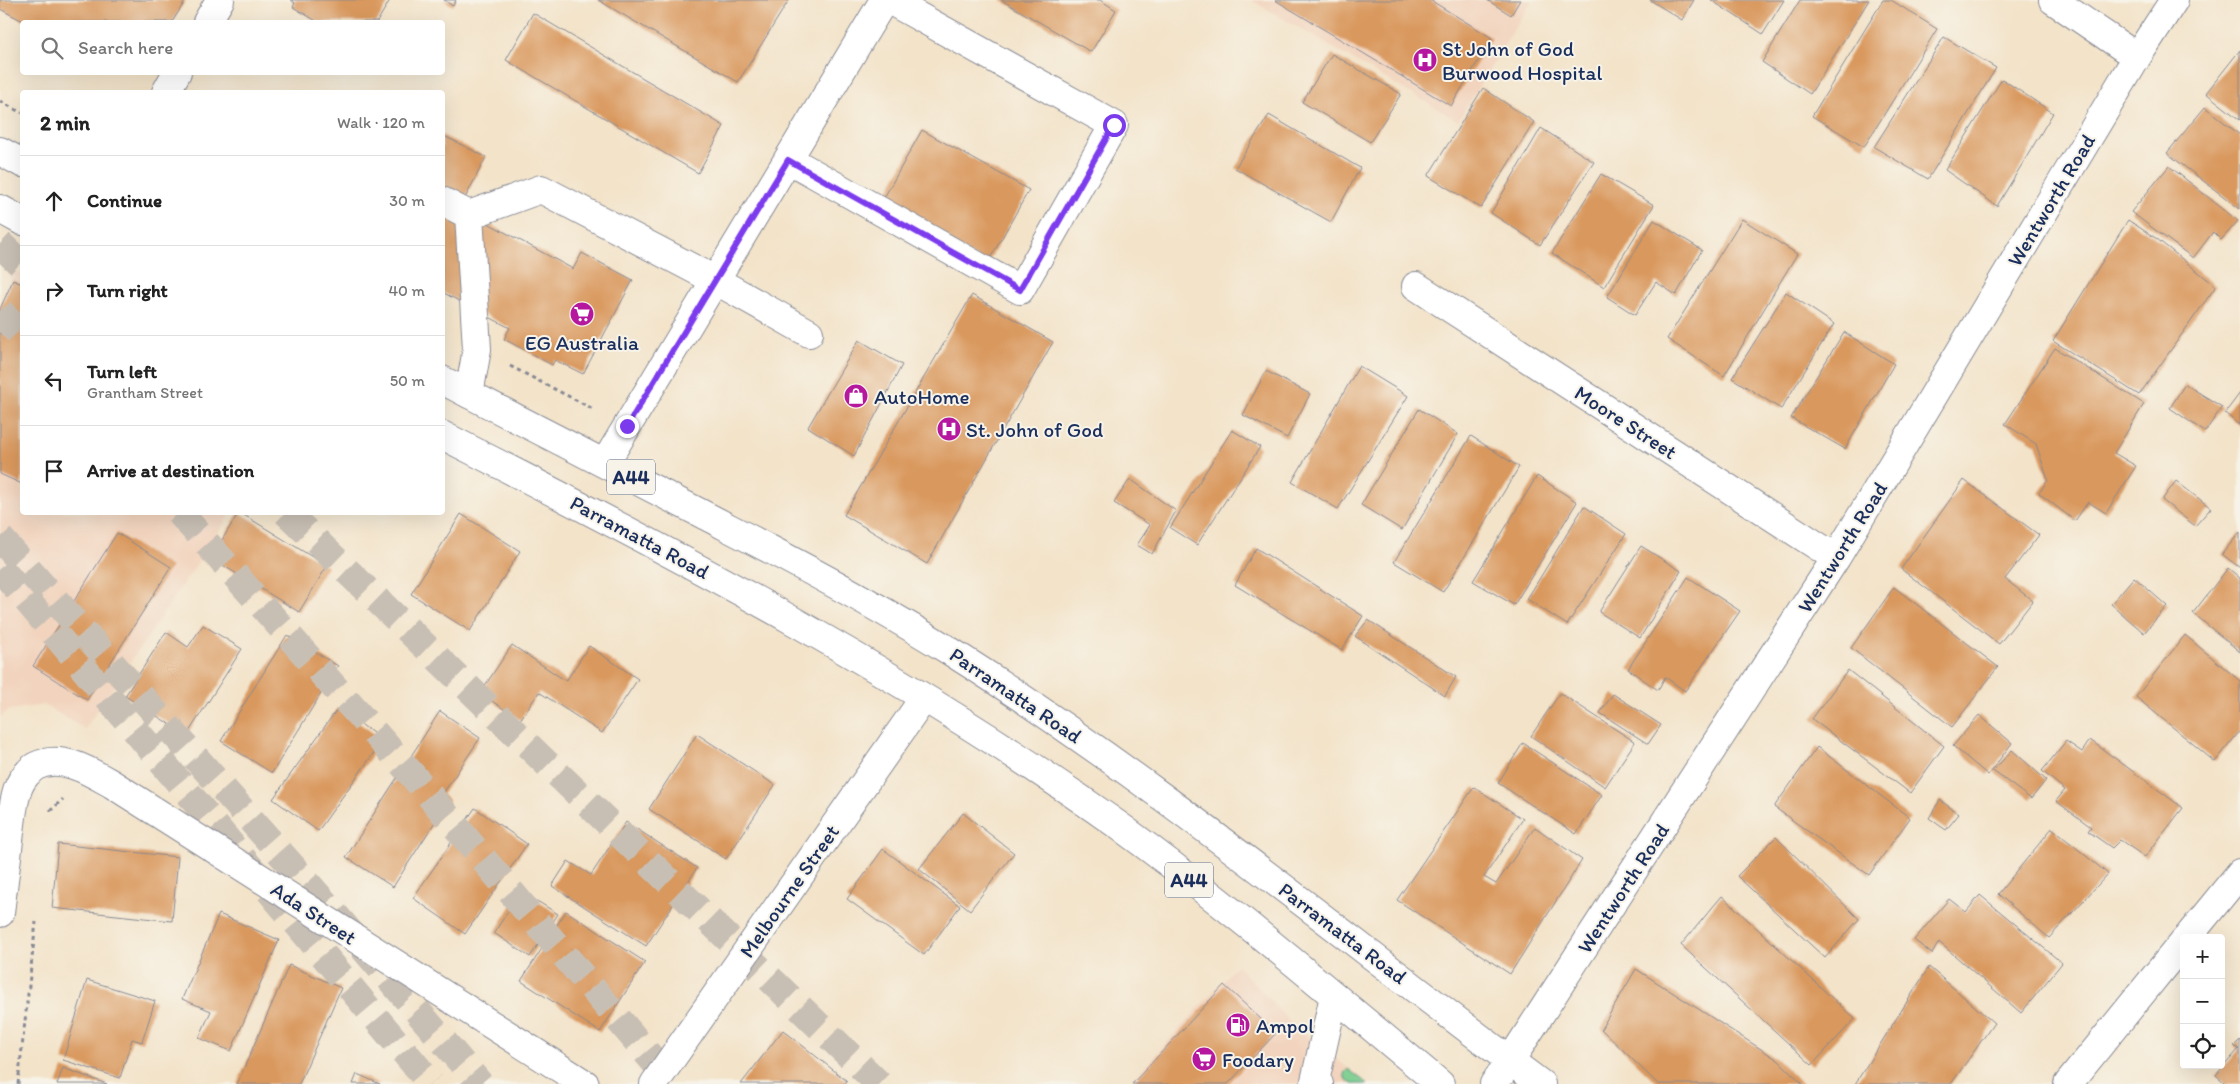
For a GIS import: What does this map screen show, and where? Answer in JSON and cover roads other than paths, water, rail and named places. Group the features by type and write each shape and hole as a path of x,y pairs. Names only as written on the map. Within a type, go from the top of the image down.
{"main road":[{"path":"208,20 220,0"},
{"path":"605,463 884,0"},
{"path":"788,160 1020,290 1114,125 889,0"},
{"path":"2053,0 2137,57"},
{"name":"Wentworth Road","path":"1494,1084 1836,558 2137,57 2174,0"},
{"path":"167,90 175,75"},
{"path":"0,151 20,162"},
{"path":"445,202 470,215 541,189 715,280 808,333"},
{"path":"0,209 20,219"},
{"path":"470,215 477,349 470,394"},
{"name":"Moore Street","path":"1416,286 1836,558"},
{"name":"Parramatta Road","path":"445,382 885,610 1005,686 1081,738 1214,836 1541,1084"},
{"name":"Parramatta Road","path":"445,437 701,569 803,625 1022,760 1123,829 1236,916 1440,1084"},
{"name":"Melbourne Street","path":"654,1084 924,698"},
{"name":"Ada Street","path":"0,913 12,814 18,788 27,774 36,766 53,762 69,764 88,770 112,784 585,1084"},
{"path":"2190,934 2240,873"},
{"path":"2068,1084 2180,946"},
{"path":"1317,1082 1334,996"}],"tunnel":[{"path":"0,244 20,263"},
{"path":"0,311 20,335"},
{"path":"182,515 414,777 673,1084"},
{"path":"289,515 879,1084"},
{"path":"0,538 323,901 480,1084"},
{"path":"0,568 431,1084"}],"place":[{"name":"St John of God Burwood Hospital","path":"1425,60"},
{"name":"EG Australia","path":"582,314"},
{"name":"AutoHome","path":"856,396"},
{"name":"St. John of God","path":"949,429"},
{"name":"Ampol","path":"1238,1025"},
{"name":"Foodary","path":"1204,1059"}]}
